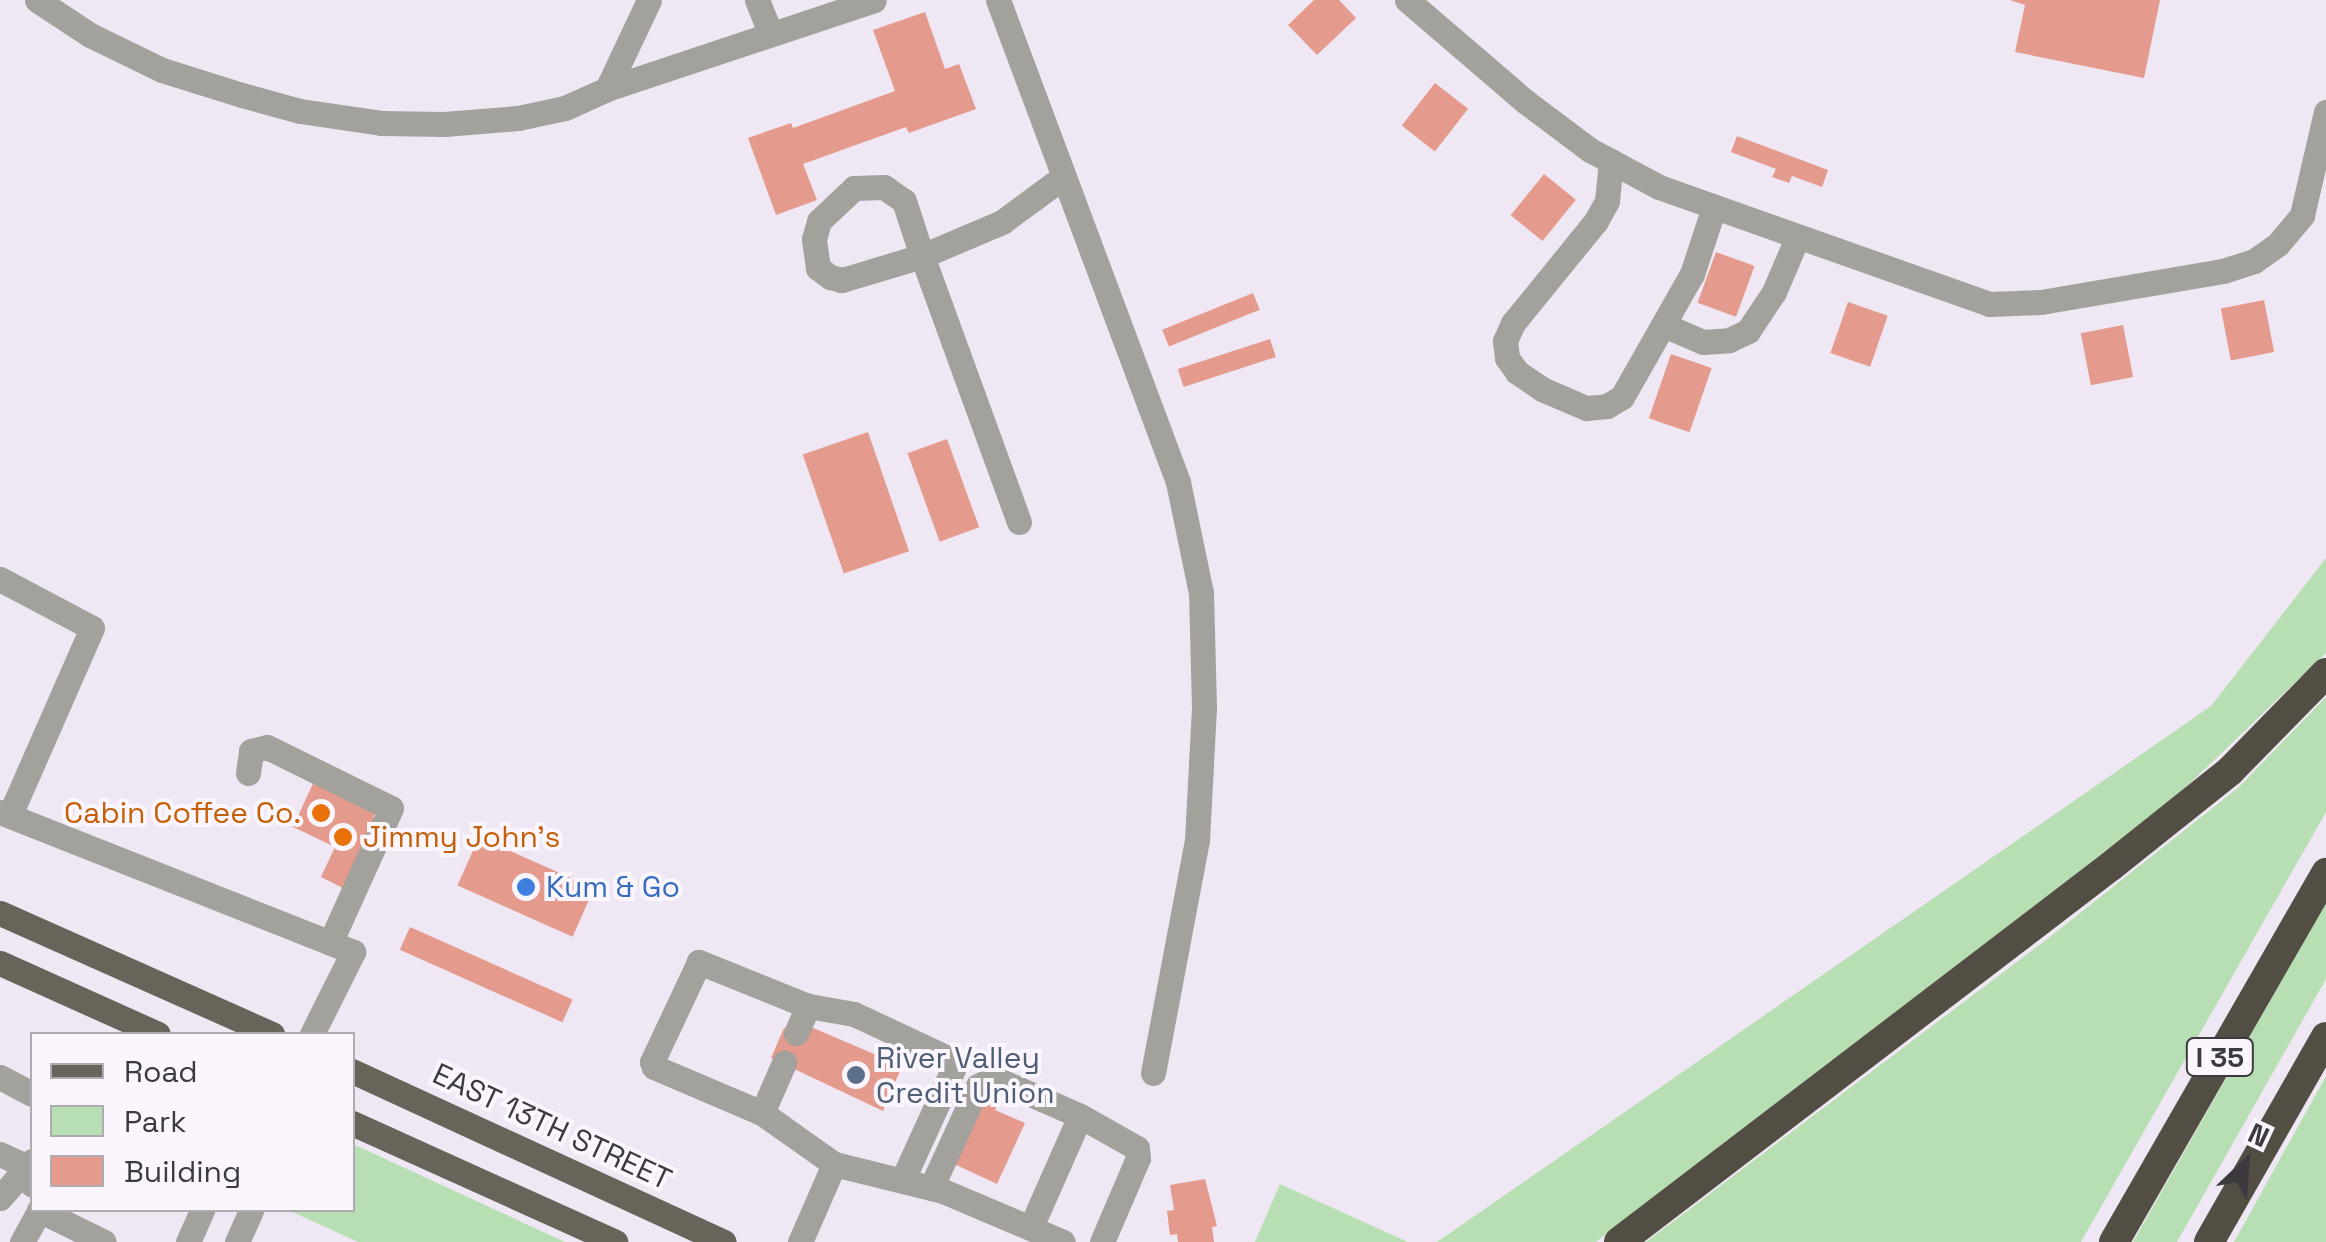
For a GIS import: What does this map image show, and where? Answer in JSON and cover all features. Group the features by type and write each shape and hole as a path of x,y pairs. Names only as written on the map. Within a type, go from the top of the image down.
{"highway":[{"path":"1619,1242 2141,843 2230,771 2326,674"},
{"name":"I 35","path":"2114,1242 2326,873"},
{"name":"I 35","path":"2210,1242 2326,1036"}],"main road":[{"path":"0,913 268,1032"},
{"path":"0,963 154,1032"},
{"name":"EAST 13TH STREET","path":"355,1072 724,1242"},
{"path":"355,1124 615,1242"}],"lane":[{"path":"37,0 90,35 162,70 300,111 381,123 444,124 565,108 607,89 874,0"},
{"path":"607,89 649,0"},
{"path":"757,0 770,34"},
{"path":"998,0 1178,482 1201,593 1204,707 1197,840 1153,1073"},
{"path":"1407,0 1526,102 1610,161 1658,187 1989,304 2040,302 2224,272 2254,262 2278,244 2302,215 2326,112"},
{"path":"1610,161 1607,201 1512,324 1505,341 1507,358 1517,372 1544,390 1586,408 1607,406 1622,397 1637,377 1692,274 1714,207"},
{"path":"1018,522 922,256 904,201 884,187 854,188 820,221 814,240 818,268 842,280 922,256 1002,222 1062,178"},
{"path":"1666,326 1703,342 1729,340 1748,331 1774,292 1796,238"},
{"path":"0,579 92,628 5,814 352,952 313,1032"},
{"path":"248,773 252,751 267,747 391,808 330,943"},
{"path":"903,1179 953,1062 854,1014 808,1006 699,962 652,1062 660,1071 762,1113 834,1164 931,1188 1063,1242"},
{"path":"796,1033 808,1006"},
{"path":"762,1113 784,1063"},
{"path":"0,1078 30,1093"},
{"path":"931,1188 978,1086 994,1078 1080,1116 1138,1148 1138,1158 1102,1242"},
{"path":"1030,1227 1080,1116"},
{"path":"0,1154 30,1170"},
{"path":"800,1242 834,1164"},
{"path":"0,1198 30,1172"},
{"path":"26,1241 38,1212"},
{"path":"43,1212 104,1242"},
{"path":"188,1242 201,1212"},
{"path":"237,1242 251,1212"}],"green space":[{"path":"2326,558 2326,653 2163,809 1596,1242 1437,1242 2211,706"},
{"path":"2326,697 2326,812 2081,1242 1646,1242 2046,940 2239,787"},
{"path":"2326,902 2326,979 2177,1242 2133,1242"},
{"path":"2326,1076 2326,1242 2234,1242"},
{"path":"355,1145 565,1242 358,1242 292,1212 355,1212"},
{"path":"1280,1184 1408,1242 1255,1242"}],"building":[{"path":"1314,0 1339,0 1356,18 1317,55 1288,25"},
{"path":"2010,0 2160,0 2144,78 2015,52 2025,5"},
{"path":"925,12 945,69 959,64 976,109 909,133 906,127 803,164 817,200 776,215 748,138 791,123 793,128 895,91 873,30"},
{"path":"1435,83 1468,109 1435,151 1402,126"},
{"path":"1737,136 1828,170 1822,187 1792,176 1789,183 1772,177 1776,169 1731,152"},
{"path":"1544,174 1576,200 1543,241 1511,215"},
{"path":"1716,252 1755,266 1736,317 1698,303"},
{"path":"1253,293 1260,310 1169,346 1162,330"},
{"path":"2264,300 2274,352 2231,360 2221,308"},
{"path":"1848,302 1888,316 1870,367 1830,353"},
{"path":"2123,325 2133,377 2091,385 2081,333"},
{"path":"1270,339 1276,357 1184,387 1178,369"},
{"path":"1671,354 1712,368 1690,432 1649,418"},
{"path":"868,432 909,551 844,574 803,454"},
{"path":"947,439 979,527 940,542 908,453"},
{"name":"Jimmy John's","path":"316,777 378,806 373,817 380,820 347,890 321,877 335,847 293,827"},
{"name":"Kum & Go","path":"479,837 594,888 573,937 457,885"},
{"name":"Kum & Go","path":"410,927 573,999 562,1022 400,950"},
{"name":"River Valley Credit Union","path":"811,1027 902,1066 883,1111 771,1058 784,1028 807,1037"},
{"path":"981,1093 999,1101 995,1110 1025,1123 997,1184 950,1162"},
{"path":"1205,1179 1217,1226 1212,1227 1214,1242 1178,1242 1177,1234 1170,1235 1167,1211 1174,1210 1170,1185"}],"place":[{"name":"Cabin Coffee Co.","path":"321,813"},
{"name":"Jimmy John's","path":"343,837"},
{"name":"Kum & Go","path":"526,887"},
{"name":"River Valley Credit Union","path":"856,1075"}]}
